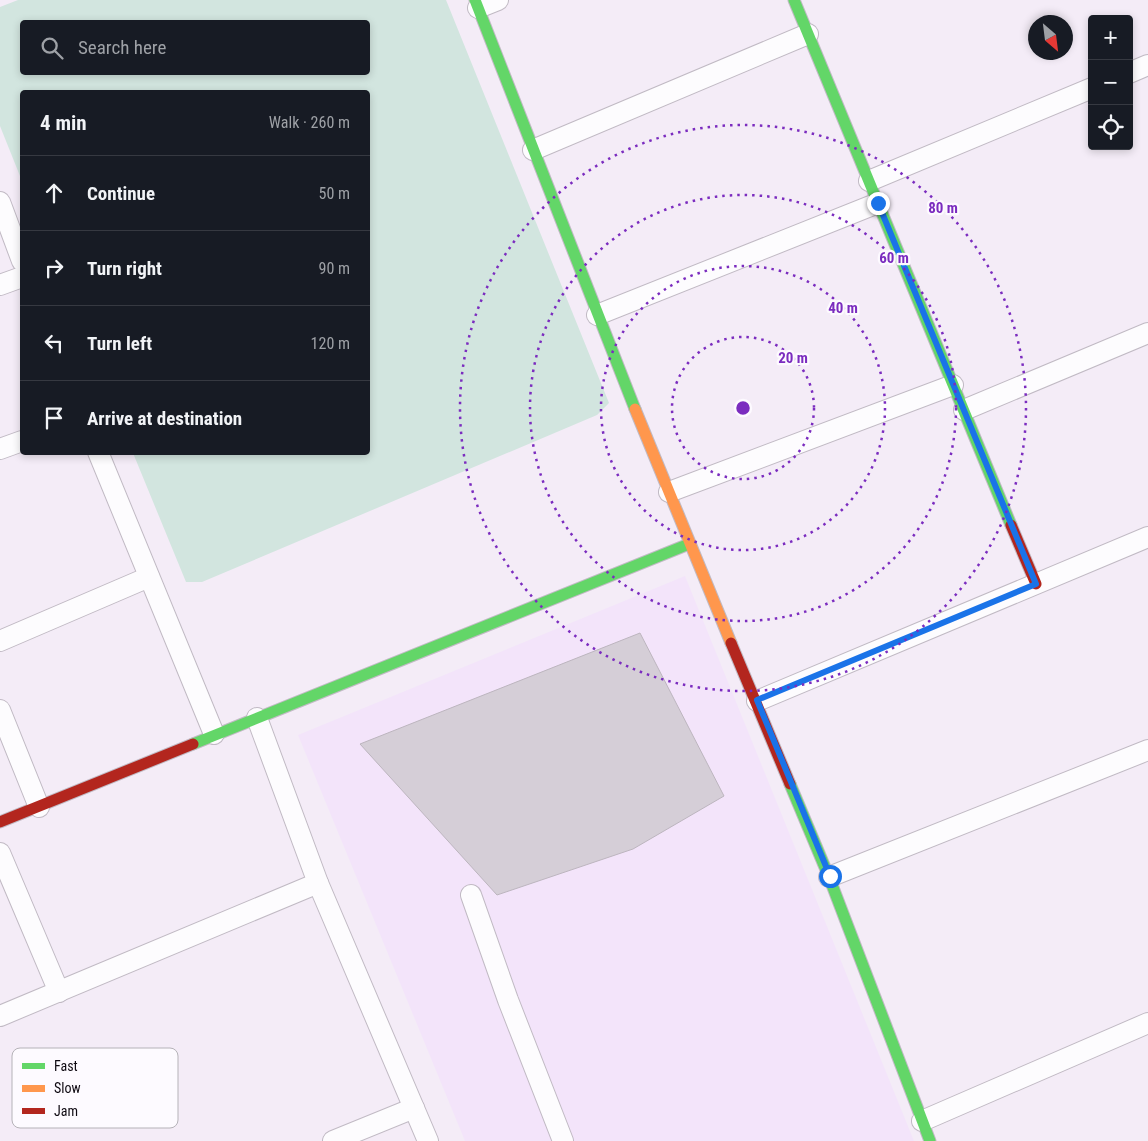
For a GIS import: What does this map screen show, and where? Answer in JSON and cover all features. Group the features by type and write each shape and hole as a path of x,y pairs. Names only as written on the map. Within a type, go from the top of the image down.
{"street":[{"path":"498,0 477,4 597,315 689,544 757,700 830,876 930,1141"},
{"path":"794,0 1036,584"},
{"path":"533,150 808,34"},
{"path":"1133,71 1148,65"},
{"path":"869,181 1088,90"},
{"path":"0,202 20,256"},
{"path":"597,315 878,203"},
{"path":"0,285 20,278"},
{"path":"964,410 1148,333"},
{"path":"669,492 953,385"},
{"path":"0,450 20,442"},
{"path":"99,455 214,734"},
{"path":"757,700 1148,537"},
{"path":"0,822 214,734 689,544"},
{"path":"0,641 149,577"},
{"path":"0,710 39,807"},
{"path":"257,718 318,883 428,1141"},
{"path":"830,876 1148,750"},
{"path":"0,853 59,992"},
{"path":"0,1016 318,883"},
{"path":"471,895 508,1000 563,1141"},
{"path":"922,1121 1148,1023"},
{"path":"333,1141 414,1108"}],"shaded area":[{"path":"18,0 446,0 609,403 597,415 202,582 186,582 134,455 370,455 370,90 20,90 20,176 0,126 0,7"},
{"path":"685,576 914,1141 465,1141 298,735"}],"building":[{"path":"640,633 724,796 633,849 497,895 360,744"}],"traffic: fast":[{"path":"475,0 635,409"},
{"path":"794,0 1011,525"},
{"path":"193,744 689,544"},
{"path":"790,784 829,877 930,1141"}],"traffic: slow":[{"path":"635,409 731,643"}],"traffic: jam":[{"path":"1011,525 1036,584"},
{"path":"731,643 790,784"},
{"path":"0,822 193,744"}],"route":[{"path":"830,876 757,700 1036,584 878,203"}]}
